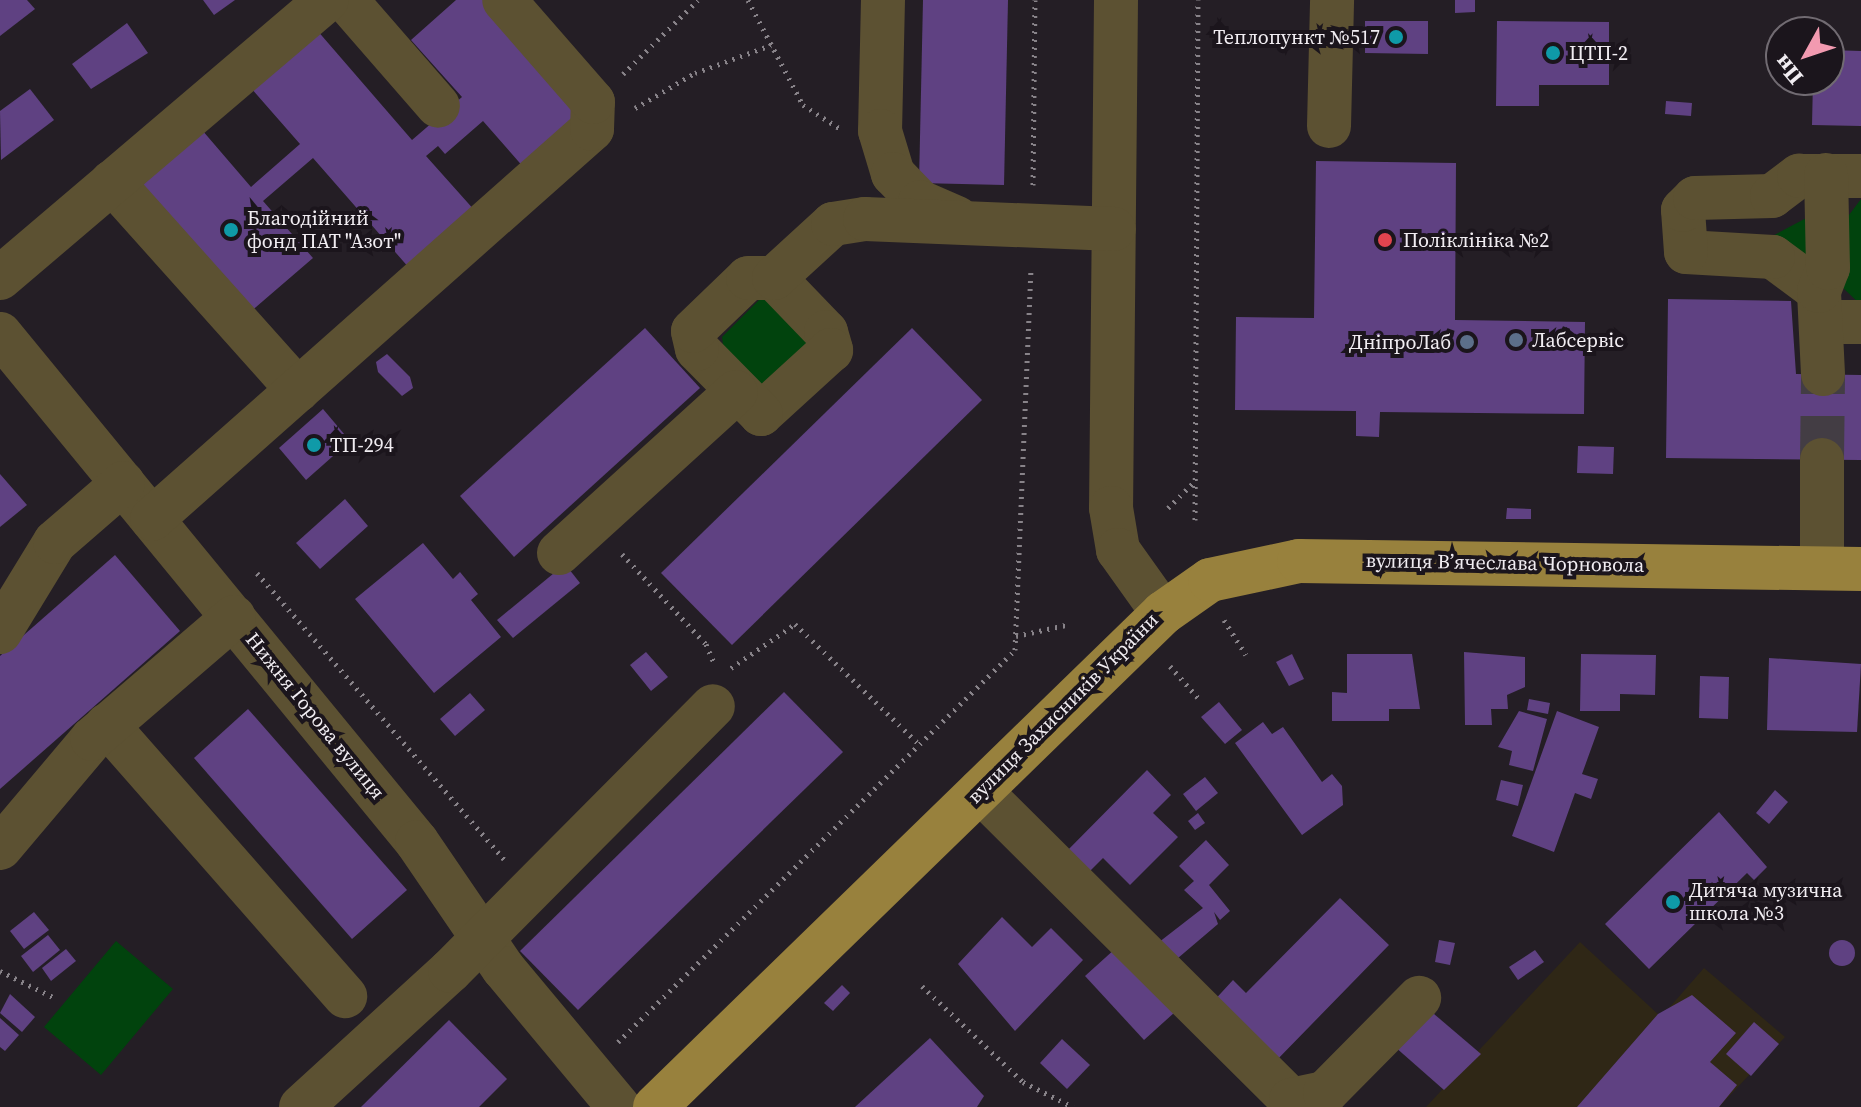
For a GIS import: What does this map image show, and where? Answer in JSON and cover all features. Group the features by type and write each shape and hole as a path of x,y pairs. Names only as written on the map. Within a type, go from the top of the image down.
{"main road":[{"name":"вулиця Вʼячеслава Чорновола","path":"1163,613 1210,580 1299,561 1841,568"},
{"name":"вулиця Захисників України","path":"670,1102 980,791 1163,613"}],"street":[{"path":"0,278 327,0"},
{"path":"346,0 438,106"},
{"path":"152,519 592,129 595,107 504,0"},
{"path":"883,0 880,131 902,188 971,223"},
{"name":"вулиця Захисників України","path":"1116,0 1111,508 1118,550 1163,613"},
{"path":"1329,126 1332,0"},
{"path":"1823,374 1834,312 1828,268 1844,176 1799,176 1772,196 1695,198 1683,210 1686,252 1773,257 1834,312"},
{"path":"112,182 298,390"},
{"path":"774,278 826,332 831,350 770,412 755,412 697,349 693,331 748,278 774,278 838,221 1114,229"},
{"name":"Нижня Горова вулиця","path":"0,334 417,842 481,934 587,1072 619,1107"},
{"path":"559,553 736,392"},
{"path":"1822,460 1841,568"},
{"path":"0,632 58,538 123,483"},
{"path":"0,848 107,725 234,617"},
{"path":"301,1107 713,706"},
{"path":"107,725 345,996"},
{"path":"980,791 1291,1100 1325,1093 1419,998"}],"path":[{"path":"595,107 698,0"},
{"path":"748,0 771,45 819,122 880,131"},
{"path":"587,1072 1015,650 1033,226 1035,0"},
{"path":"1195,520 1198,0"},
{"path":"595,107 628,112 695,73 771,45"},
{"path":"1168,508 1197,479"},
{"path":"593,522 706,644 720,676 795,624 921,746"},
{"path":"248,562 528,887"},
{"path":"1219,612 1246,655"},
{"path":"1016,636 1066,625"},
{"path":"1164,659 1200,700"},
{"path":"0,971 53,997"},
{"path":"922,986 1023,1082 1073,1107"}],"shaded area":[{"path":"1580,942 1661,1017 1704,968 1785,1037 1719,1107 1426,1107"}],"green space":[{"path":"1861,199 1861,305 1843,288 1843,223"},
{"path":"1810,216 1813,272 1767,239"},
{"path":"762,297 812,339 768,393 724,352 722,337"},
{"path":"116,941 173,989 101,1075 44,1027"}],"building":[{"path":"0,0 27,0 35,9 0,36"},
{"path":"203,0 235,0 214,15"},
{"path":"456,0 491,0 589,113 525,169 483,121 445,154 438,146 426,156 476,212 410,269 313,158 263,201 313,258 248,314 137,186 202,130 251,187 300,144 250,87 316,29 412,140 462,97 411,40"},
{"path":"923,0 1008,0 1004,185 919,183"},
{"path":"1455,0 1475,0 1475,12 1455,13"},
{"name":"Теплопункт №517","path":"1365,21 1428,21 1428,54 1365,53"},
{"name":"ЦТП-2","path":"1497,21 1609,22 1609,85 1539,85 1539,106 1496,106"},
{"path":"127,23 148,53 91,89 72,64"},
{"path":"1845,50 1861,51 1861,126 1812,125 1813,96 1845,96"},
{"path":"30,89 54,120 1,160 0,111"},
{"path":"1666,101 1692,103 1691,116 1665,114"},
{"name":"Поліклініка №2","path":"1316,161 1456,163 1455,320 1585,322 1584,414 1380,412 1379,437 1356,436 1356,411 1235,410 1236,317 1314,318"},
{"path":"1668,299 1791,301 1796,374 1861,375 1861,460 1666,458"},
{"path":"645,328 700,388 514,557 460,496"},
{"path":"912,328 982,400 732,645 661,573"},
{"path":"387,354 410,377 413,388 402,396 378,372 376,362"},
{"name":"ТП-294","path":"323,409 350,441 306,480 279,448"},
{"path":"1578,446 1614,447 1613,474 1577,473"},
{"path":"0,474 27,505 0,527"},
{"path":"345,499 368,526 320,569 296,543"},
{"path":"1507,508 1531,509 1531,519 1506,519"},
{"path":"423,543 453,579 460,572 478,594 471,600 501,637 434,693 355,599"},
{"path":"115,555 180,631 0,789 0,656"},
{"path":"565,564 580,583 513,638 497,620"},
{"path":"646,652 668,677 651,691 630,665"},
{"path":"1464,652 1525,657 1525,687 1507,695 1508,709 1491,709 1492,725 1465,725"},
{"path":"1292,654 1304,679 1289,686 1276,662"},
{"path":"1347,654 1412,654 1420,709 1389,709 1389,721 1332,721 1332,692 1347,693"},
{"path":"1581,654 1656,655 1655,695 1620,694 1620,711 1580,711"},
{"path":"1769,658 1861,664 1857,732 1767,730"},
{"path":"1700,676 1729,677 1728,719 1699,718"},
{"path":"784,692 843,752 578,1010 520,951"},
{"path":"470,693 485,710 455,736 440,719"},
{"path":"1529,699 1550,703 1548,714 1527,710"},
{"path":"1219,702 1242,730 1225,744 1201,717"},
{"path":"248,709 407,890 352,939 194,758"},
{"path":"1519,711 1547,719 1533,771 1509,765 1512,751 1498,747"},
{"path":"1557,711 1599,727 1582,774 1598,779 1591,799 1575,793 1554,852 1512,836"},
{"path":"1263,722 1272,734 1283,727 1322,782 1332,774 1342,786 1343,805 1302,835 1235,743"},
{"path":"1147,770 1171,795 1153,813 1178,837 1130,885 1103,858 1081,880 1060,858"},
{"path":"1205,777 1218,793 1196,811 1183,794"},
{"path":"1501,780 1523,785 1518,806 1496,800"},
{"path":"1775,790 1788,802 1769,824 1756,813"},
{"name":"Дитяча музична школа №3","path":"1719,812 1767,867 1754,880 1747,873 1649,969 1605,924"},
{"path":"1198,813 1205,823 1195,830 1188,821"},
{"path":"1206,840 1229,865 1209,885 1230,911 1220,920 1214,912 1218,924 1171,964 1154,946 1203,908 1184,890 1194,881 1179,866"},
{"path":"1340,898 1389,945 1272,1065 1210,1005 1233,980 1246,993"},
{"path":"34,912 49,930 24,949 10,931"},
{"path":"1002,917 1032,947 1051,928 1083,960 1015,1031 958,964"},
{"path":"48,935 60,950 33,972 21,956"},
{"path":"1439,940 1455,943 1450,965 1435,962"},
{"path":"1842,940 1851,944 1855,953 1851,962 1842,966 1833,962 1829,953 1833,944"},
{"path":"1116,948 1175,1012 1144,1040 1085,976"},
{"path":"66,949 76,961 51,981 42,968"},
{"path":"1535,950 1544,962 1518,980 1509,967"},
{"path":"842,985 850,993 833,1011 824,1003"},
{"path":"10,994 35,1017 22,1032 0,1013"},
{"path":"1692,995 1736,1033 1710,1062 1737,1085 1719,1107 1577,1107 1658,1014"},
{"path":"1427,1008 1481,1054 1444,1090 1394,1046"},
{"path":"0,1018 19,1035 5,1051 0,1047"},
{"path":"449,1020 507,1079 479,1107 361,1107"},
{"path":"1754,1022 1779,1044 1751,1076 1726,1054"},
{"path":"930,1038 984,1096 977,1107 855,1107"},
{"path":"1062,1039 1090,1065 1067,1089 1040,1063"}],"tunnel":[{"path":"1822,460 1823,374"}],"place":[{"name":"Теплопункт №517","path":"1396,37"},
{"name":"ЦТП-2","path":"1553,53"},
{"name":"Благодійний фонд ПАТ \"Азот\"","path":"231,230"},
{"name":"Поліклініка №2","path":"1385,240"},
{"name":"Лабсервіс","path":"1516,340"},
{"name":"ДніпроЛаб","path":"1467,342"},
{"name":"ТП-294","path":"314,445"},
{"name":"Дитяча музична школа №3","path":"1673,902"}]}
